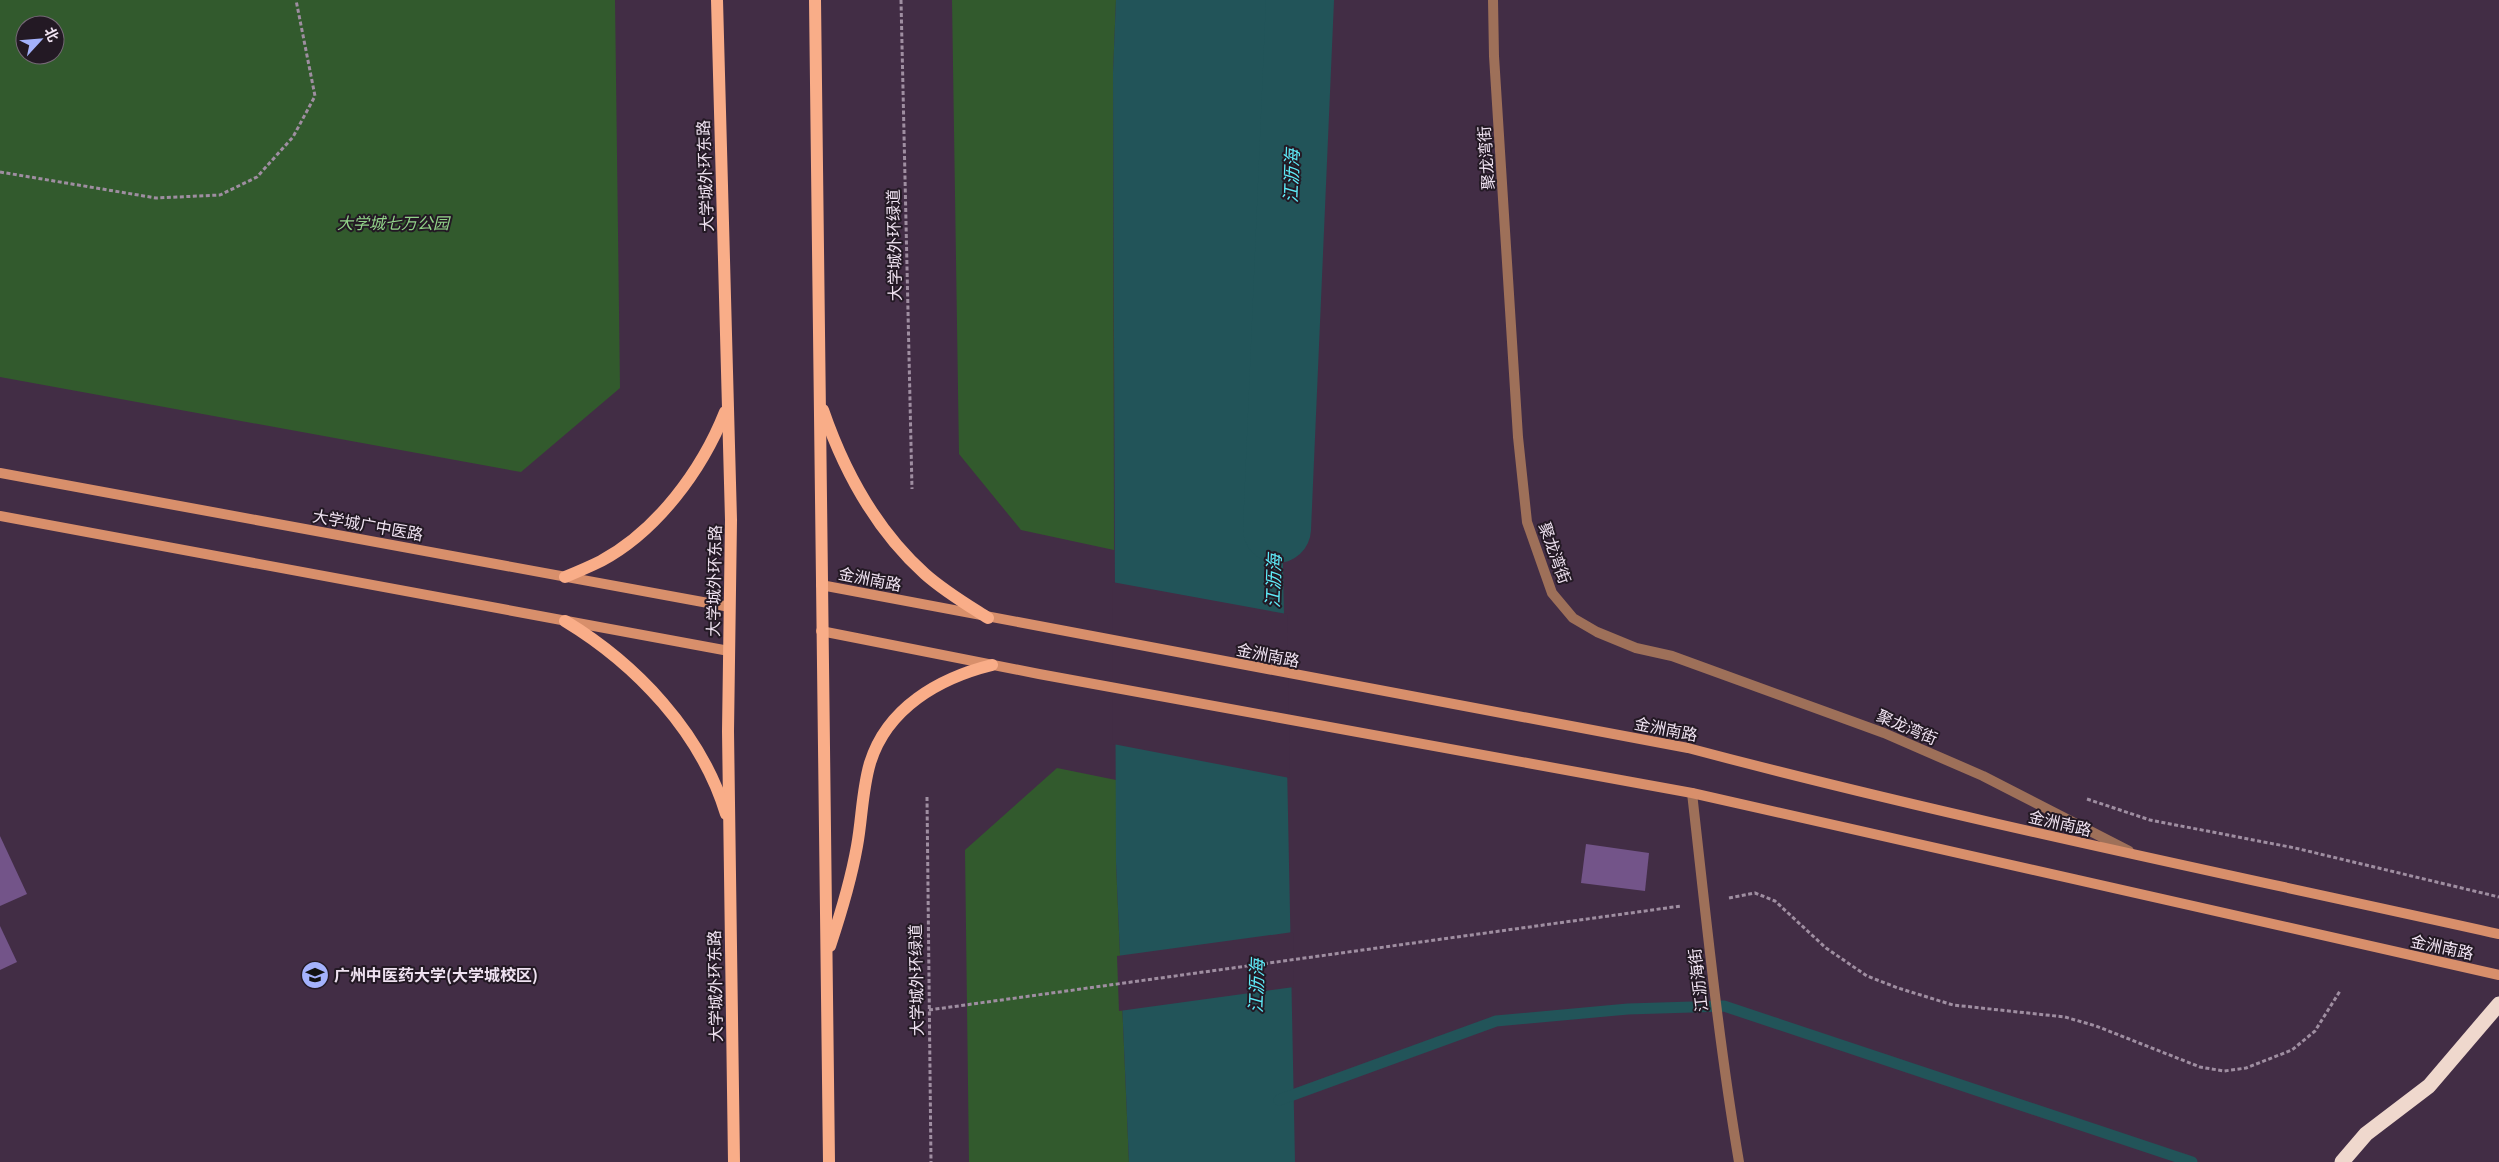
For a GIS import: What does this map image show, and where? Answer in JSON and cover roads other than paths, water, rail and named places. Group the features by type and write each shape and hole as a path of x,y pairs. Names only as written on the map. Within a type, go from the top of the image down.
{"highway":[{"path":"2342,1162 2366,1134 2429,1086 2499,1004"}],"main road":[{"name":"大学城外环东路","path":"717,0 731,520 729,826 734,1162"},
{"path":"815,0 821,631 829,1162"},
{"path":"819,397 832,438 846,467 871,512 890,537 925,574 947,592 988,618"},
{"path":"565,577 601,561 620,548 654,519 695,469 719,427 728,405"},
{"name":"大学城广中医路","path":"0,473 730,607"},
{"path":"0,516 729,651"},
{"name":"金洲南路","path":"821,585 1035,627 1688,748 1794,776 2136,856 2499,934"},
{"path":"564,620 616,656 655,693 702,760 723,804 729,826"},
{"name":"金洲南路","path":"821,631 1039,674 1692,793 2499,975"},
{"path":"826,957 852,872 870,763 882,736 908,706 930,689 959,674 992,665"}],"street":[{"name":"聚龙湾街","path":"1493,0 1494,56 1518,437 1527,522 1552,593 1573,618 1596,632 1636,648 1672,656 1884,733 1983,776 2136,856"},
{"name":"江沥海街","path":"1692,793 1726,1088 1739,1162"}],"water":[{"path":"1116,0 1305,0 1277,266 1295,1162 1129,1162 1116,862 1113,73"}],"waterway":[{"name":"江沥海","path":"1277,529 1300,0"},
{"path":"1279,1100 1496,1021 1628,1009 1724,1006 2192,1162"}],"place":[{"name":"广州中医药大学(大学城校区)","path":"315,975"}],"park label":[{"name":"大学城七万公园","path":"393,223"}]}
